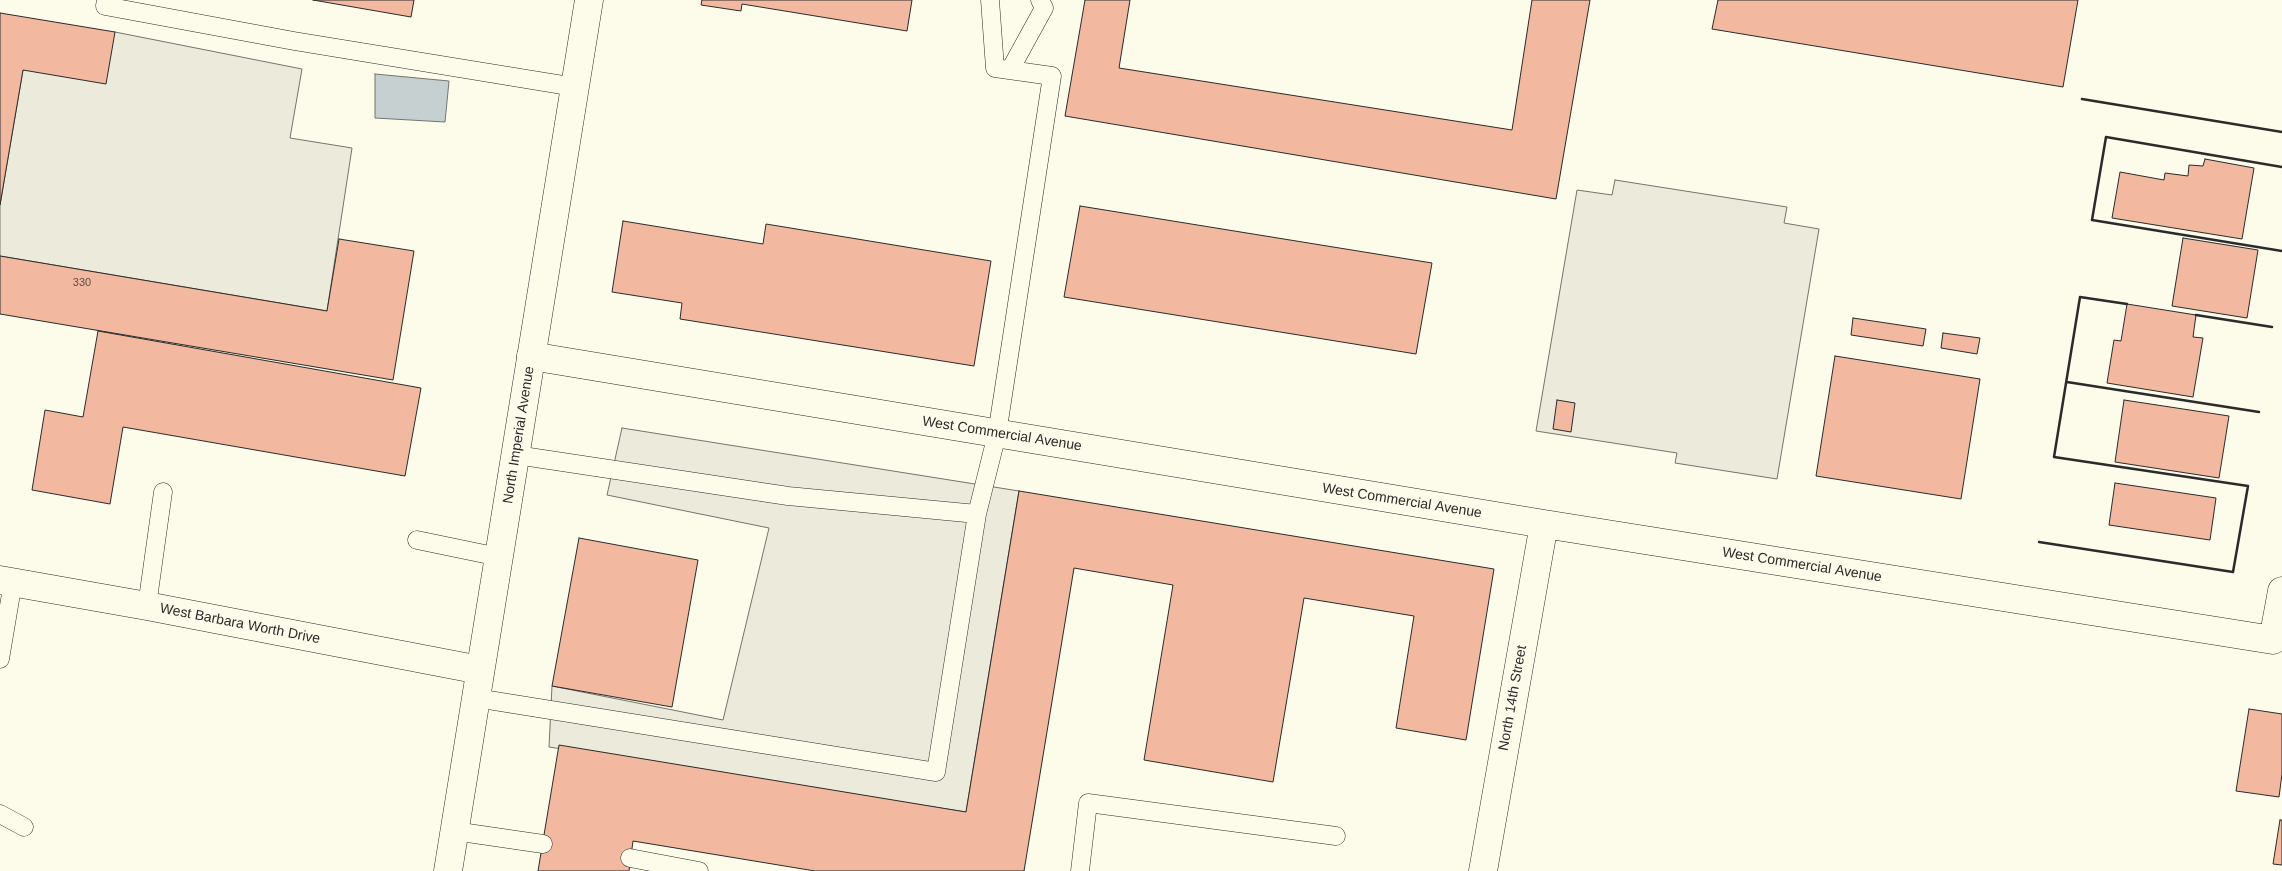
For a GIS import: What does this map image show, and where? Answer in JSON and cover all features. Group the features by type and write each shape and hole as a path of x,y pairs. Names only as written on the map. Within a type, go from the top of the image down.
{"main road":[{"name":"North Imperial Avenue","path":"448,871 589,0"},
{"name":"West Commercial Avenue","path":"531,356 1544,524 2273,640 2282,591"},
{"name":"North 14th Street","path":"1483,871 1544,524"},
{"name":"West Barbara Worth Drive","path":"7,581 480,670"}],"lane":[{"path":"106,0 105,6 575,87"},
{"path":"990,0 1002,69"},
{"path":"1002,69 1044,8 1040,0"},
{"path":"476,698 936,772 977,514 997,434 1052,76 1002,69"},
{"path":"516,456 788,496 977,514"},
{"path":"147,606 163,492"},
{"path":"416,540 499,557"},
{"path":"0,659 7,581"},
{"path":"1080,871 1088,803 1336,836"},
{"path":"0,814 24,828"},
{"path":"454,831 542,844"},
{"path":"630,858 699,871"}],"shaded area":[{"path":"115,32 302,69 290,138 352,148 327,311 0,256 0,205 23,70"},
{"path":"375,74 449,81 445,122 375,118"},
{"path":"1615,180 1787,207 1784,223 1819,229 1777,479 1675,463 1677,453 1536,431 1577,190 1612,195"},
{"path":"622,428 1019,491 966,812 549,747 552,686 723,720 769,528 607,495"}],"building":[{"path":"313,0 414,0 411,17"},
{"path":"702,0 912,0 907,31 742,4 741,11 701,5"},
{"path":"1085,0 1130,0 1119,68 1512,130 1532,0 1590,0 1556,199 1065,116"},
{"path":"1718,0 2078,0 2063,87 1712,29"},
{"path":"0,13 115,32 106,84 23,70 0,205"},
{"path":"2205,159 2254,168 2242,239 2112,218 2120,172 2164,180 2165,173 2188,176 2189,165 2203,166"},
{"path":"1080,206 1432,263 1416,354 1064,297"},
{"path":"623,221 763,244 766,224 991,261 974,366 680,319 682,303 612,292"},
{"path":"2183,238 2258,250 2247,318 2172,306"},
{"path":"339,239 414,251 393,380 0,314 0,256 327,311"},
{"path":"2127,304 2196,315 2193,337 2203,338 2193,397 2107,383 2114,340 2121,341"},
{"path":"1853,318 1926,329 1923,346 1851,335"},
{"path":"98,331 421,388 405,476 123,427 110,504 32,490 45,410 83,417"},
{"path":"1943,333 1980,338 1977,354 1941,348"},
{"path":"1835,356 1980,379 1961,499 1816,476"},
{"path":"1557,400 1575,403 1571,432 1553,429"},
{"path":"2124,400 2229,416 2219,478 2115,462"},
{"path":"2115,483 2216,498 2210,540 2109,525"},
{"path":"1019,491 1494,569 1466,740 1396,728 1414,616 1304,598 1273,782 1144,760 1173,585 1074,568 1024,871 815,871 633,841 629,871 538,871 559,745 966,812"},
{"path":"579,538 698,560 672,707 552,686"},
{"path":"2249,709 2282,714 2282,774 2279,797 2236,791"},
{"path":"2280,820 2282,820 2282,865 2273,864"}],"wall":[{"path":"2082,99 2282,132"},
{"path":"2282,167 2106,137 2092,220 2282,251"},
{"path":"2039,542 2233,572 2248,486 2054,457 2080,297 2127,304"},
{"path":"2196,315 2272,327"},
{"path":"2067,382 2259,412"}]}
